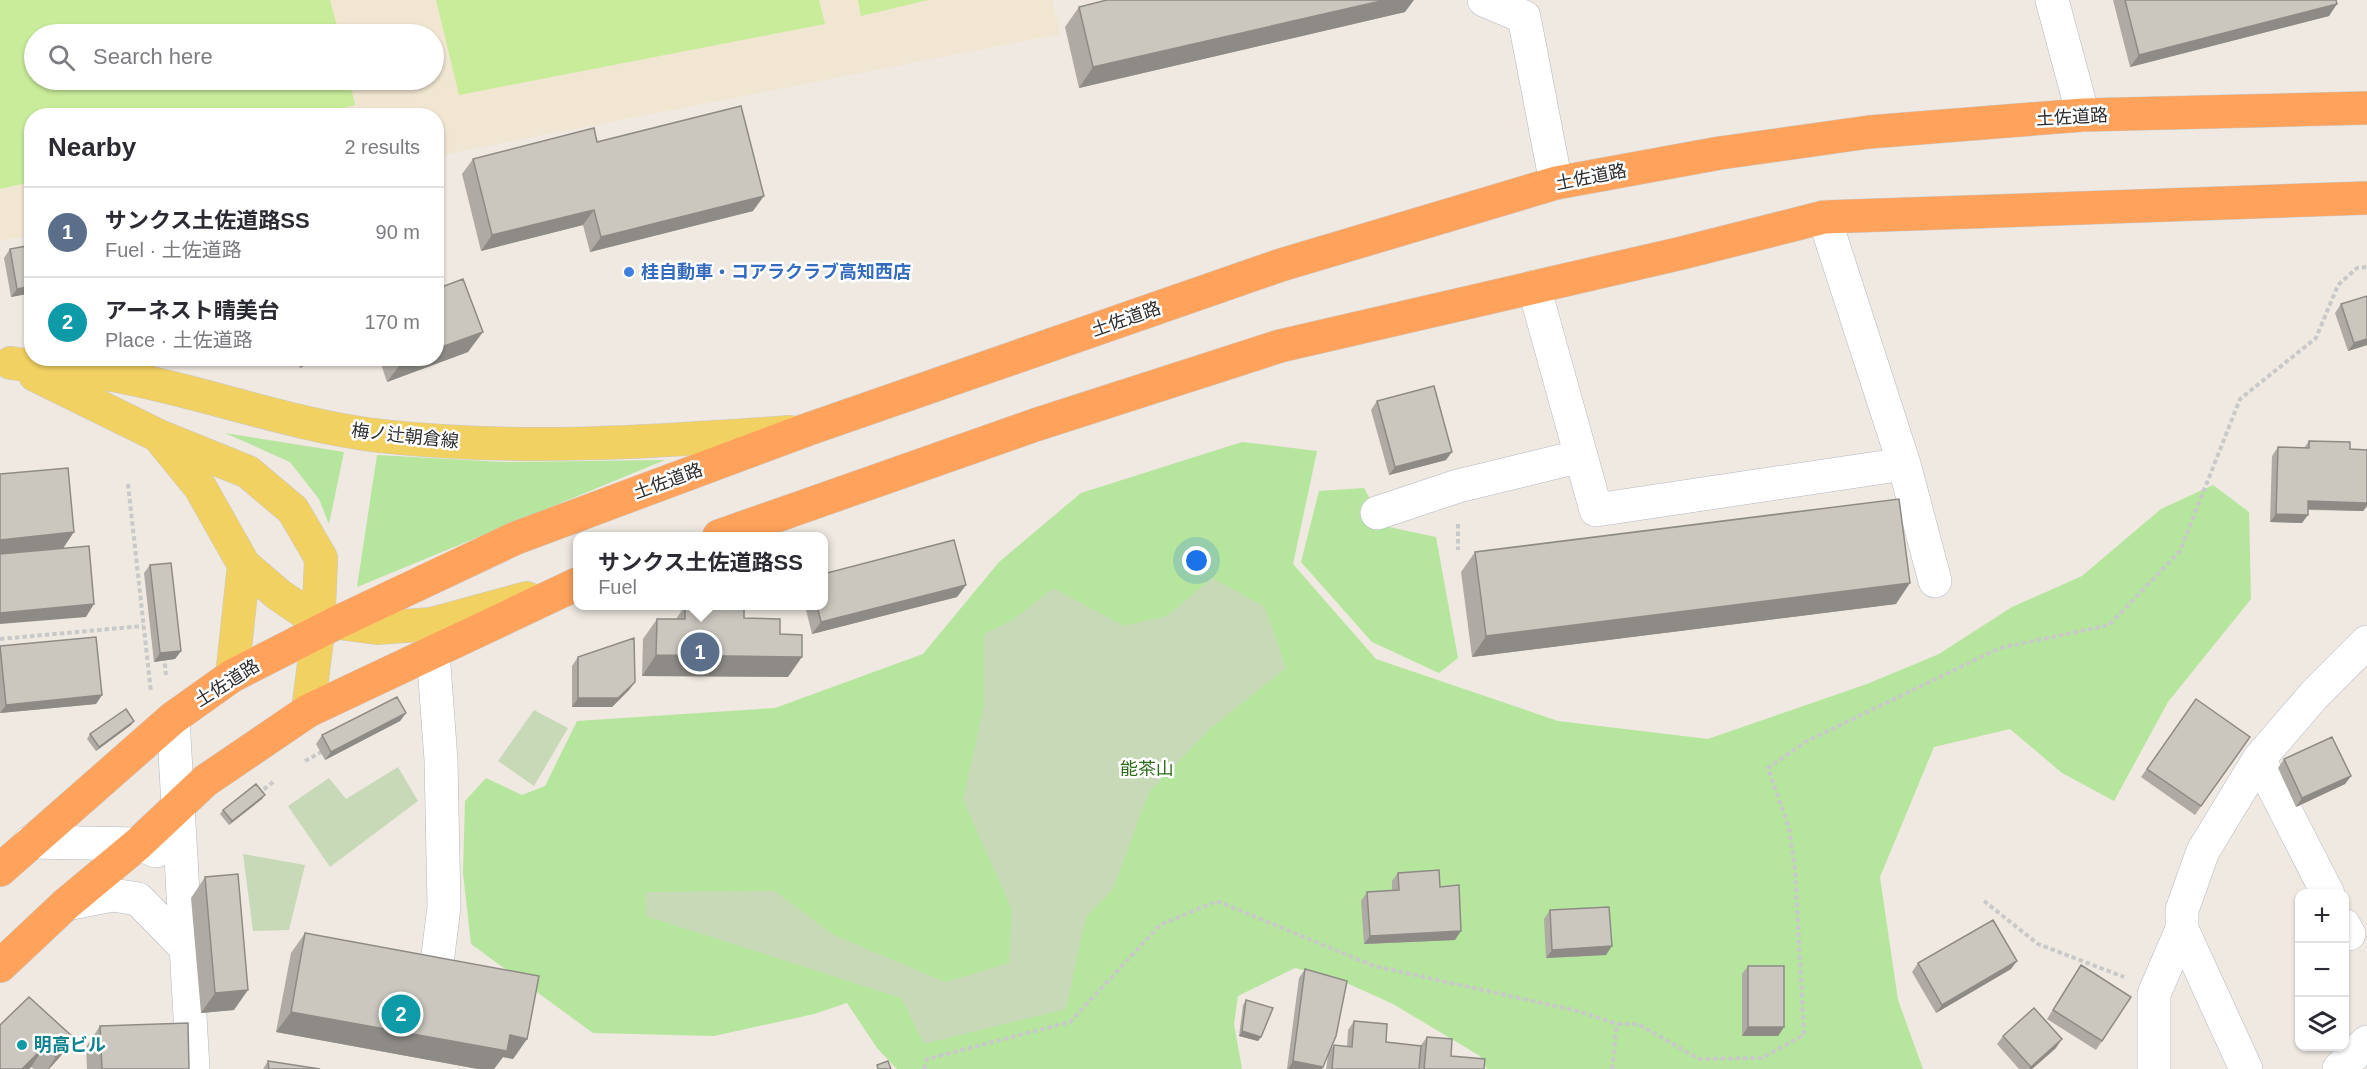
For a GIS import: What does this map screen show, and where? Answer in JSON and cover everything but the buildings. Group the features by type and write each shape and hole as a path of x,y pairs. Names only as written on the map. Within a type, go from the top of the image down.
{"highway":[{"name":"土佐道路","path":"0,870 162,706 231,676 324,625 516,538 806,430 1281,265 1556,183 1720,153 1869,132 2083,115 2367,108"},
{"path":"733,532 1035,425 1280,346 1824,217 2367,198"},
{"path":"0,966 66,904 138,844 205,781 308,711 573,586"}],"main road":[{"name":"梅ノ辻朝倉線","path":"5,361 24,364"},
{"name":"梅ノ辻朝倉線","path":"5,361 159,436 200,487 244,565 279,595 324,625 377,628 432,624 573,586"},
{"name":"梅ノ辻朝倉線","path":"41,366 128,378 262,413 380,436 510,446 643,443 806,430"},
{"path":"159,436 248,472 293,510 321,558 324,625 308,711"},
{"path":"231,676 244,565"}],"street":[{"path":"1484,0 1524,16 1556,183"},
{"path":"2052,0 2083,115"},
{"path":"1824,217 1904,464 1935,581"},
{"path":"1534,287 1596,510 1904,464"},
{"path":"1377,513 1458,486 1581,456"},
{"path":"2154,1069 2154,994 2182,929 2182,910 2203,851 2259,759 2315,694 2367,642"},
{"path":"433,652 441,760 444,907 436,971"},
{"path":"162,706 178,806 193,1069"},
{"path":"2259,759 2325,889"},
{"path":"30,842 138,844 163,854 182,874"},
{"path":"66,904 113,895 138,899 186,948"},
{"path":"2182,929 2246,1069"},
{"path":"2339,1069 2367,1042"}],"path":[{"path":"924,1069 927,1059 1070,1022 1160,925 1217,901 1374,966 1578,1011 1617,1024 1638,1024 1699,1059 1762,1058 1804,1035 1795,868 1789,828 1768,768 1805,742 2000,648 2109,625 2180,551 2240,399 2316,338 2338,285 2356,268 2367,267"},
{"path":"128,484 143,626 162,706"},
{"path":"0,639 143,626"},
{"path":"163,652 166,675"},
{"path":"305,761 325,750"},
{"path":"249,801 273,782"},
{"path":"1984,901 2038,944 2131,979 2154,994"},
{"path":"1612,1069 1617,1024"}],"shaded area":[{"path":"0,0 1052,0 1060,34 444,155 444,108 24,108 24,236 0,241"}],"green space":[{"path":"0,0 330,0 336,24 24,24 24,90 351,90 355,105 343,108 24,108 24,184 0,189"},
{"path":"436,0 819,0 825,24 459,95 444,33 444,24 442,24"},
{"path":"858,0 928,0 861,16"},
{"path":"225,433 344,452 329,524 319,499 290,462"},
{"name":"能茶山","path":"1242,442 1317,451 1293,564 1376,659 1558,721 1708,739 1867,684 1939,654 2012,607 2082,576 2161,509 2213,485 2249,512 2251,599 2168,702 2114,801 2062,773 2010,729 1934,747 1880,877 1898,1000 1923,1069 1487,1069 1480,1056 1393,1004 1340,980 1295,968 1238,996 1234,1024 1242,1069 897,1069 877,1048 847,1003 814,1014 714,1036 593,1033 471,944 463,873 465,801 486,778 522,795 545,786 577,721 775,708 923,654 999,562 1081,493"},
{"path":"377,455 503,462 665,460 357,587"},
{"path":"1364,488 1384,526 1436,537 1458,658 1439,673 1372,642 1301,562 1319,491"},
{"path":"1212,578 1265,607 1286,668 1210,729 1149,792 1113,889 1086,917 1066,1009 924,1044 901,998 646,916 645,892 775,891 834,935 945,982 1009,963 1012,910 963,800 984,705 984,634 1013,620 1053,588 1124,626 1167,616"},
{"path":"534,710 568,728 534,786 498,761"},
{"path":"398,767 418,801 330,867 288,806 329,778 346,799"},
{"path":"243,854 305,865 289,930 253,931"}],"place":[{"name":"桂自動車・コアラクラブ高知西店","path":"629,272"},
{"name":"サンクス土佐道路SS","path":"700,652"},
{"name":"アーネスト晴美台","path":"401,1014"},
{"name":"明高ビル","path":"22,1045"}]}
